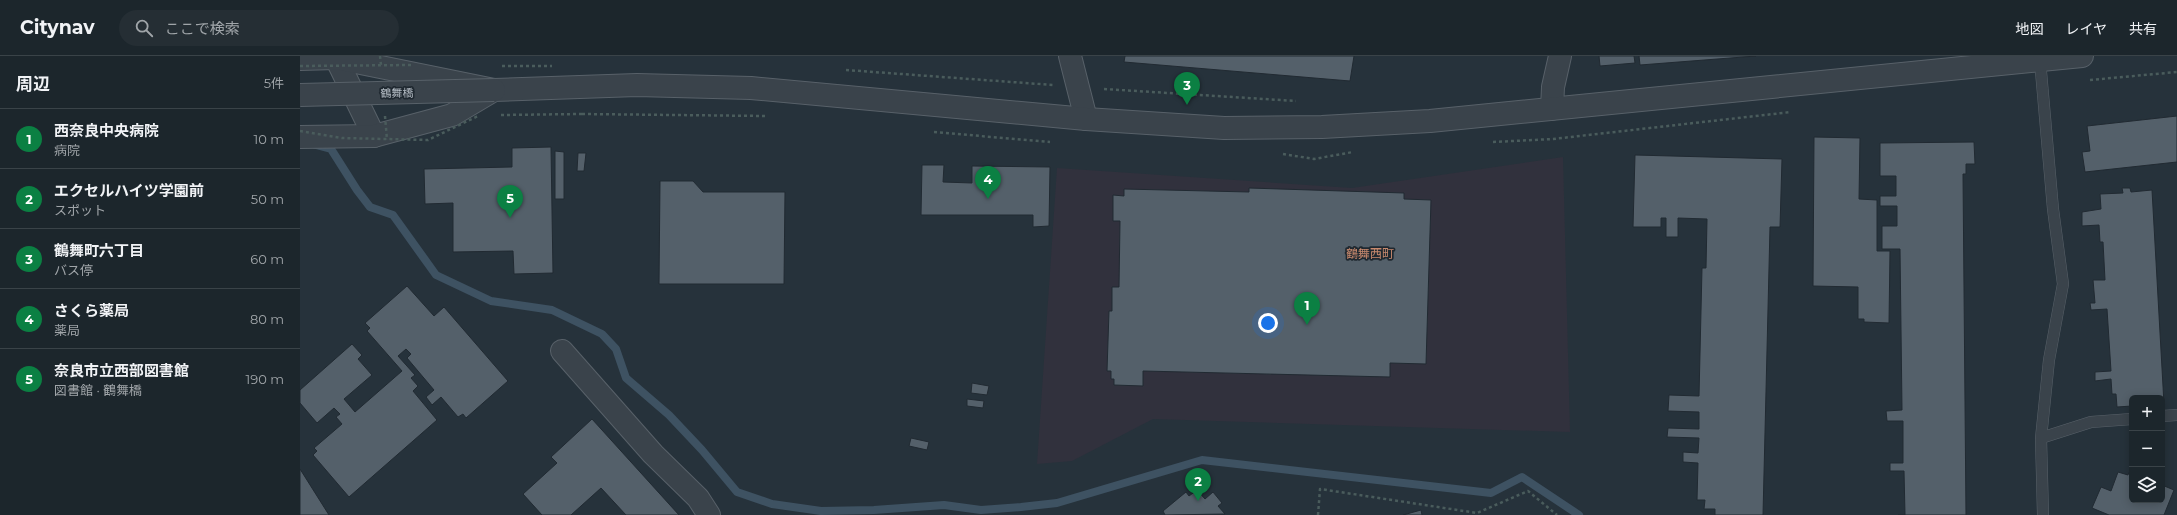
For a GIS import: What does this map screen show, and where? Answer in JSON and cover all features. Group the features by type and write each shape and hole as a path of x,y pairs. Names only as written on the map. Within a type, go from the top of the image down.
{"street":[{"path":"1070,56 1086,119"},
{"path":"1552,109 1553,88 1560,56"},
{"path":"300,59 335,57 494,90 637,84 751,88 1086,119 1224,128 1322,127 1430,121 2082,56"},
{"path":"335,57 374,136"},
{"path":"300,137 374,136 452,114 494,90"},
{"name":"鶴舞橋","path":"300,95 494,90"},
{"path":"562,351 653,454 698,498 709,515"}],"lane":[{"path":"2040,60 2053,209 2063,284 2049,360 2041,438 2043,515"},
{"path":"2165,416 2177,415"},
{"path":"2041,438 2060,430 2091,422 2129,419"}],"path":[{"path":"496,115 582,114"},
{"path":"300,131 342,138 428,140 480,115"},
{"path":"1318,515 1320,489 1477,513 1528,491 1557,515"}],"shaded area":[{"path":"1563,157 1570,432 1153,419 1072,461 1037,464 1057,168 1352,188"}],"building":[{"path":"1125,56 1354,56 1350,81 1124,62"},
{"path":"1599,56 1634,56 1635,63 1600,66"},
{"path":"1639,56 1756,56 1640,65"},
{"path":"2177,116 2177,162 2085,172 2082,152 2090,151 2087,126"},
{"path":"1814,137 1860,138 1859,199 1877,200 1877,251 1890,251 1889,323 1864,322 1864,319 1858,319 1858,287 1813,286"},
{"path":"1974,142 1975,164 1966,164 1966,174 1963,174 1966,515 1905,515 1904,471 1890,471 1890,463 1903,463 1903,421 1887,421 1886,411 1902,410 1900,249 1882,249 1882,226 1897,226 1897,206 1880,206 1880,196 1896,196 1896,176 1880,176 1880,143"},
{"path":"551,147 553,273 514,274 513,251 453,252 453,203 425,204 424,169 512,167 512,148"},
{"path":"555,151 564,152 564,199 555,199"},
{"path":"578,153 586,153 584,171 577,171"},
{"path":"1635,155 1782,159 1780,227 1770,227 1763,515 1715,515 1715,509 1704,509 1705,500 1697,500 1698,463 1683,462 1683,452 1698,453 1699,438 1667,437 1668,428 1699,429 1699,412 1668,411 1669,395 1699,396 1702,268 1706,268 1707,219 1678,218 1678,237 1666,237 1666,218 1661,218 1661,227 1633,227"},
{"path":"922,165 944,165 943,182 972,183 972,166 1050,167 1049,226 1033,227 1033,215 921,215"},
{"path":"660,181 693,181 703,192 785,192 784,284 659,284"},
{"path":"1249,188 1404,193 1404,199 1431,200 1426,364 1390,363 1390,377 1143,371 1143,386 1114,385 1114,379 1111,379 1111,371 1107,371 1109,311 1112,311 1112,287 1119,287 1120,221 1113,221 1113,195 1124,196 1124,189 1249,192"},
{"path":"2122,188 2130,188 2131,192 2152,190 2163,395 2129,395 2129,406 2117,407 2116,394 2112,394 2111,379 2095,381 2095,372 2111,371 2107,309 2091,310 2090,303 2095,303 2093,280 2105,280 2103,242 2100,242 2099,225 2082,226 2082,212 2101,209 2100,194 2123,193"},
{"path":"407,286 434,316 444,307 508,381 466,418 463,414 458,417 441,397 432,405 426,397 434,390 407,358 411,354 406,349 398,356 415,375 411,378 418,386 413,391 437,420 349,497 313,455 317,451 314,448 342,424 336,417 340,414 334,408 317,423 300,403 300,390 352,344 362,355 358,359 372,375 344,399 355,412 402,371 367,331 370,328 365,323"},
{"path":"972,383 989,386 987,395 971,393"},
{"path":"967,399 984,401 983,408 967,406"},
{"path":"592,419 679,515 626,515 601,488 571,515 542,515 523,494 557,463 551,457"},
{"path":"911,438 929,442 927,450 909,446"},
{"path":"300,469 329,515 300,515"},
{"path":"2118,472 2128,475 2129,472 2129,503 2165,503 2165,486 2174,490 2164,515 2109,515 2092,508 2101,487 2111,491"},
{"path":"1197,490 1205,499 1213,492 1222,503 1218,506 1225,514 1165,515 1163,511 1186,492 1189,496"},
{"path":"1421,510 1422,515 1403,515"}],"waterway":[{"path":"316,145 331,149 357,190 370,207 393,215 436,275 491,301 552,310 602,334 616,349 626,378 669,415 702,450 737,492 772,504 821,511 874,510 944,505 981,510 1021,507 1057,503 1202,460 1491,493 1522,477 1579,515"}],"place":[{"name":"鶴舞町六丁目","path":"1187,105"},
{"name":"さくら薬局","path":"988,199"},
{"name":"奈良市立西部図書館","path":"510,218"},
{"name":"西奈良中央病院","path":"1307,325"},
{"name":"エクセルハイツ学園前","path":"1198,501"}],"district":[{"name":"鶴舞西町","path":"1370,254"}]}
